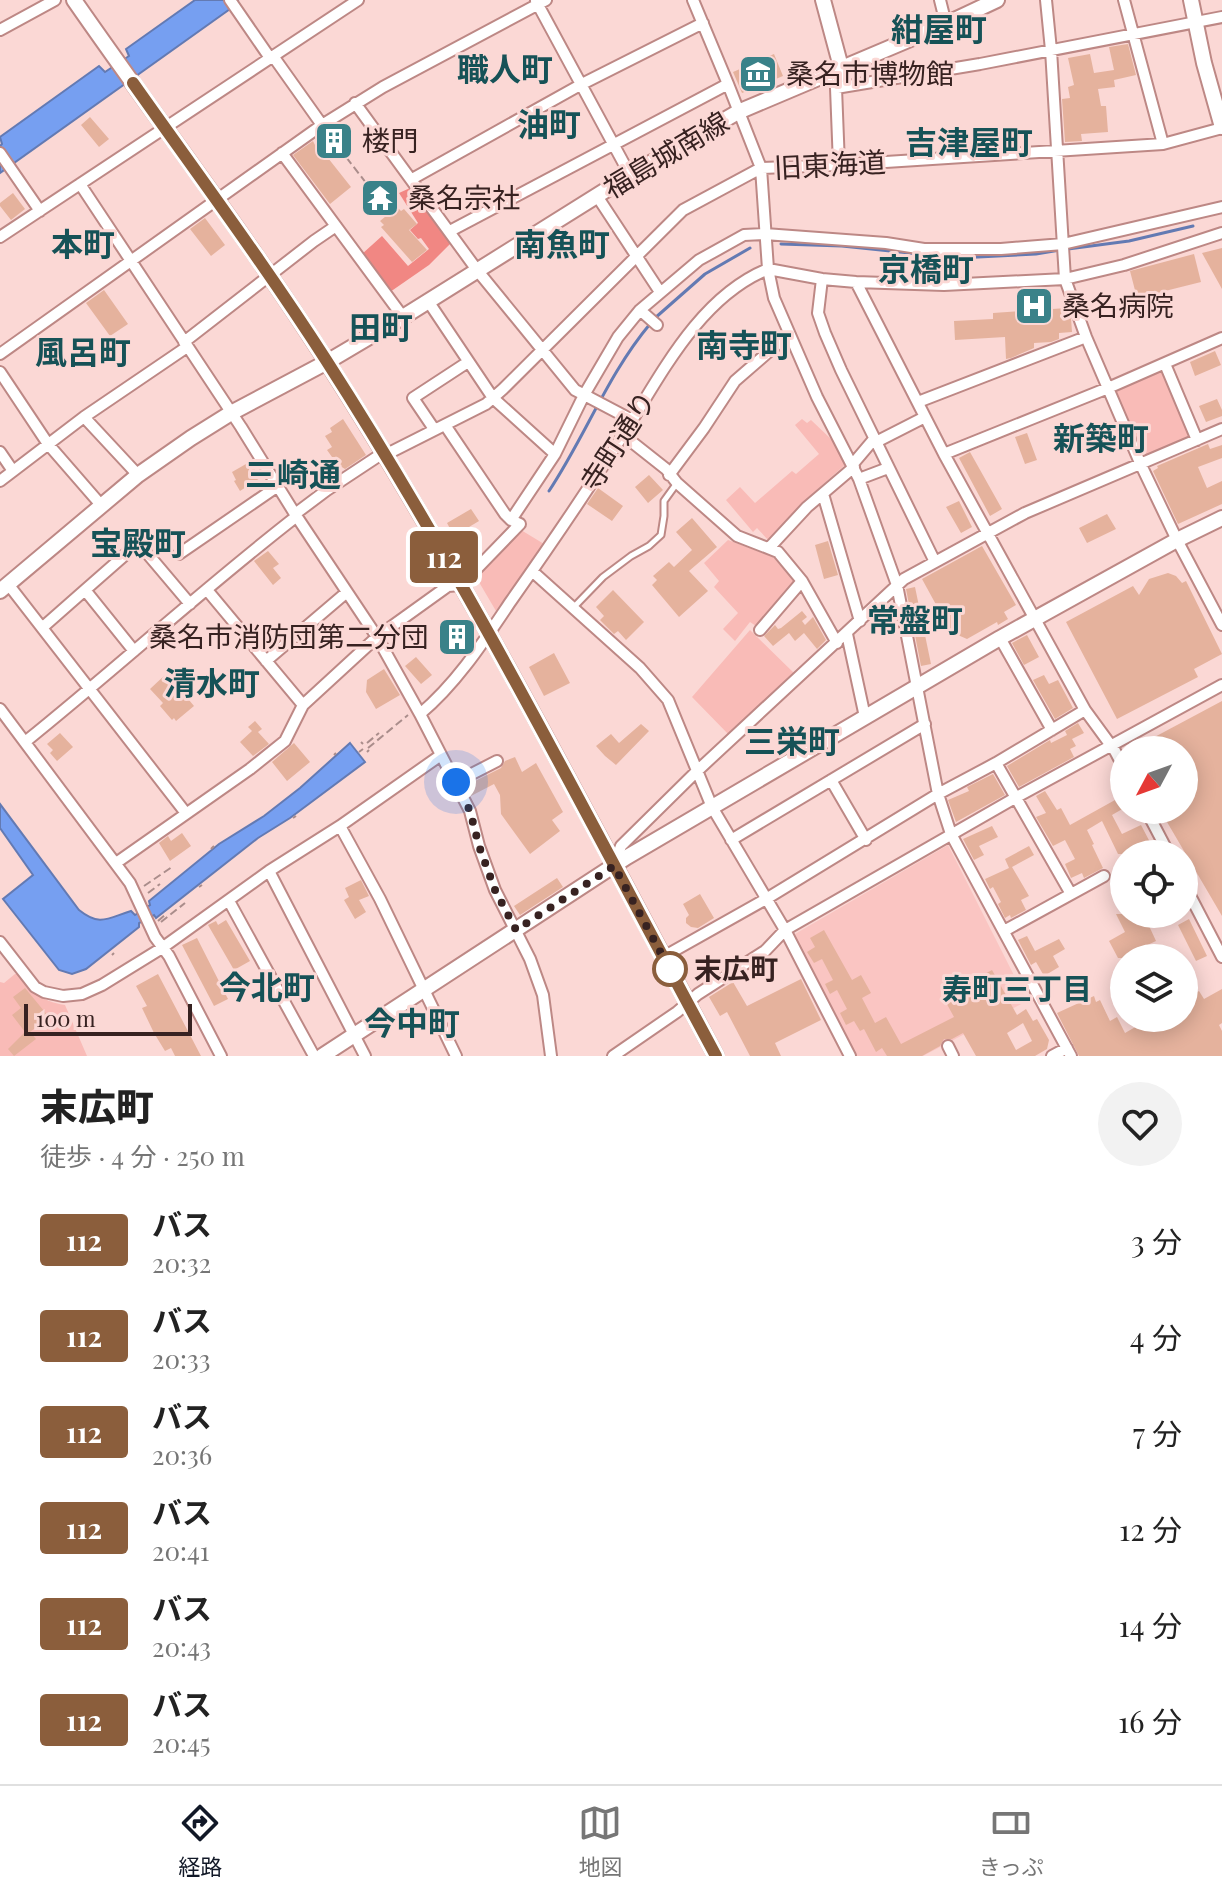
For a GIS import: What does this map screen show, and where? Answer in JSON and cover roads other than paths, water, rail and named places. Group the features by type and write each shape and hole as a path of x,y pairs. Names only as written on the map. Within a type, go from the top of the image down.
{"street":[{"path":"0,30 55,0"},
{"path":"74,0 270,276 384,454 489,634 716,1056"},
{"path":"0,237 358,0"},
{"name":"旧東海道","path":"693,0 761,168 1163,144 1222,127"},
{"path":"823,0 841,67 836,88 839,165"},
{"path":"940,0 946,24"},
{"name":"福島城南線","path":"4,587 138,475 191,438 403,317 630,175 738,112 997,0"},
{"path":"1046,0 1065,279 1086,337 1141,465 1222,625"},
{"path":"1124,0 1163,144"},
{"path":"1191,0 1222,127"},
{"path":"0,354 355,103 540,1 630,175"},
{"path":"232,3 322,125"},
{"path":"836,88 1222,17"},
{"path":"412,179 582,84 703,23"},
{"path":"450,231 728,84"},
{"path":"355,103 477,270 575,390 632,420"},
{"path":"0,153 40,211"},
{"path":"282,153 403,317"},
{"path":"25,742 327,490 384,454 486,404 683,210 761,168 768,269 774,298 817,397 859,479 897,585 938,794 951,834 1069,1052 1052,1056"},
{"path":"80,184 377,637 420,714 470,811 495,890 516,930 543,995 551,1056"},
{"path":"597,196 660,292"},
{"path":"511,520 555,454 618,337 640,310 699,260 744,235 886,243 924,249 1001,249 1063,244 1222,207"},
{"path":"0,481 186,344 336,226"},
{"path":"768,269 822,279 944,285 1065,279 1124,265 1222,233"},
{"name":"寺町通り","path":"420,714 437,700 489,634 687,335 724,296 750,276 768,269"},
{"path":"822,279 818,313 825,333 935,562"},
{"path":"613,1056 698,994 765,951 785,930 1110,747 1085,710 944,454 856,282"},
{"path":"428,301 493,398 555,454"},
{"path":"640,310 654,322"},
{"path":"673,479 735,381 789,334"},
{"path":"918,402 1086,337"},
{"path":"944,454 1222,338"},
{"path":"116,863 285,741 303,705 377,637 448,586 461,585 520,524 505,514 440,427 413,398 468,362"},
{"path":"1165,364 1197,440"},
{"path":"0,372 48,444 101,505"},
{"path":"84,417 138,475"},
{"path":"769,548 807,507 853,466 875,440 925,417"},
{"path":"614,866 621,846 897,585 1025,513 1222,429"},
{"path":"623,435 666,469 673,479 737,536 778,552 802,581 837,643"},
{"path":"0,452 13,471"},
{"path":"859,479 888,468"},
{"path":"179,554 278,486"},
{"path":"823,494 860,621"},
{"path":"322,1056 614,866 712,807 1035,618 1222,518"},
{"path":"43,627 134,547 141,546 190,604"},
{"path":"532,571 640,668 668,700 712,807 785,930 850,1056"},
{"path":"760,630 802,581"},
{"path":"4,587 43,627 185,812"},
{"path":"85,590 134,651"},
{"path":"207,590 303,705"},
{"path":"266,661 347,592"},
{"path":"847,634 865,717"},
{"path":"1000,638 1052,730"},
{"path":"1130,736 1222,685"},
{"path":"0,709 116,863 140,905 155,922 162,948 221,1056"},
{"path":"663,957 1085,710"},
{"path":"731,840 925,724"},
{"path":"0,942 35,987 63,996 82,994 162,948 269,871 441,755"},
{"path":"456,782 497,761"},
{"path":"996,763 1071,894"},
{"path":"831,780 866,840"},
{"path":"340,826 380,899 456,1056"},
{"path":"269,871 365,1056"},
{"path":"1004,931 1104,876"},
{"path":"229,901 314,1056"},
{"path":"1198,911 1222,957"}],"lane":[{"path":"574,608 603,577 661,535 664,501 673,479"}],"water":[{"path":"195,0 238,0 230,9 0,173 0,137 99,66 105,72 129,56 126,49"},
{"path":"350,743 365,762 258,838 156,918 154,915 139,923 139,927 86,969 72,974 59,970 3,899 33,875 0,828 0,804 79,910 99,920 131,911 135,915 219,844 264,816 300,788"}],"waterway":[{"path":"1068,249 1129,241 1193,226"},
{"path":"781,244 842,246 958,258 1060,250"},
{"path":"655,318 705,274 750,248"},
{"path":"549,491 609,385 650,324"}],"place":[{"name":"桑名市博物館","path":"758,74"},
{"name":"楼門","path":"334,141"},
{"name":"桑名宗社","path":"380,198"},
{"name":"桑名病院","path":"1034,306"},
{"name":"桑名市消防団第二分団","path":"457,637"},
{"name":"末広町","path":"670,969"}],"district":[{"name":"紺屋町","path":"939,30"},
{"name":"職人町","path":"505,70"},
{"name":"油町","path":"549,125"},
{"name":"吉津屋町","path":"969,143"},
{"name":"本町","path":"83,245"},
{"name":"南魚町","path":"562,245"},
{"name":"京橋町","path":"926,270"},
{"name":"田町","path":"381,328"},
{"name":"南寺町","path":"744,346"},
{"name":"風呂町","path":"83,353"},
{"name":"新築町","path":"1101,439"},
{"name":"三崎通","path":"293,475"},
{"name":"宝殿町","path":"138,544"},
{"name":"常盤町","path":"915,621"},
{"name":"清水町","path":"212,684"},
{"name":"三栄町","path":"792,742"},
{"name":"今北町","path":"267,988"},
{"name":"寿町三丁目","path":"1017,990"},
{"name":"今中町","path":"412,1024"}]}
